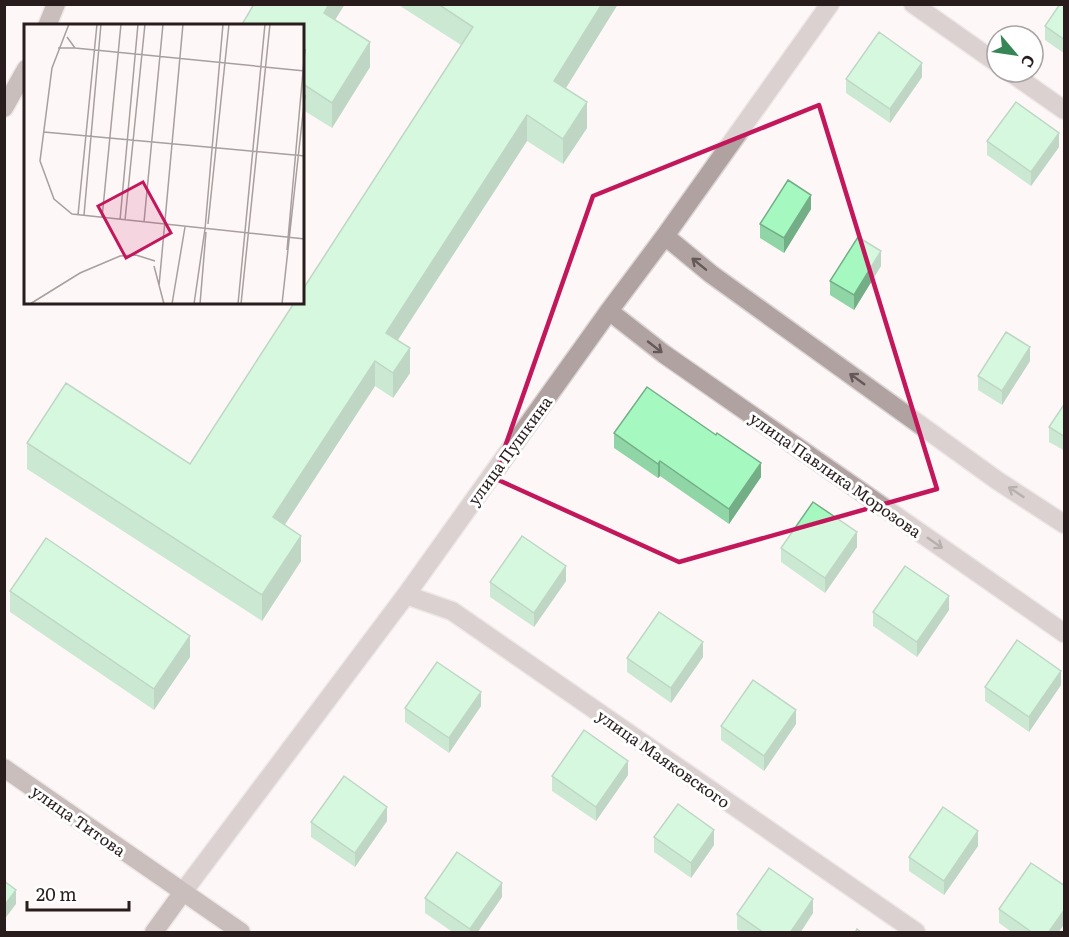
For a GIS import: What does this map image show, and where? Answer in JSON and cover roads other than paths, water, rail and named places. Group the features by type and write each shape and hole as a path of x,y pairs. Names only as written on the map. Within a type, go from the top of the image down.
{"main road":[{"path":"48,24 56,4"},
{"path":"4,108 24,73"},
{"name":"улица Титова","path":"4,768 241,933"},
{"path":"154,933 183,892"}],"street":[{"name":"улица Пушкина","path":"183,892 406,595 830,4"},
{"path":"913,4 985,55"},
{"path":"1027,84 1065,110"},
{"path":"665,237 720,281 998,481 1065,524"},
{"name":"улица Павлика Морозова","path":"609,310 664,354 1065,633"},
{"name":"улица Маяковского","path":"406,595 452,611 916,933"}]}
